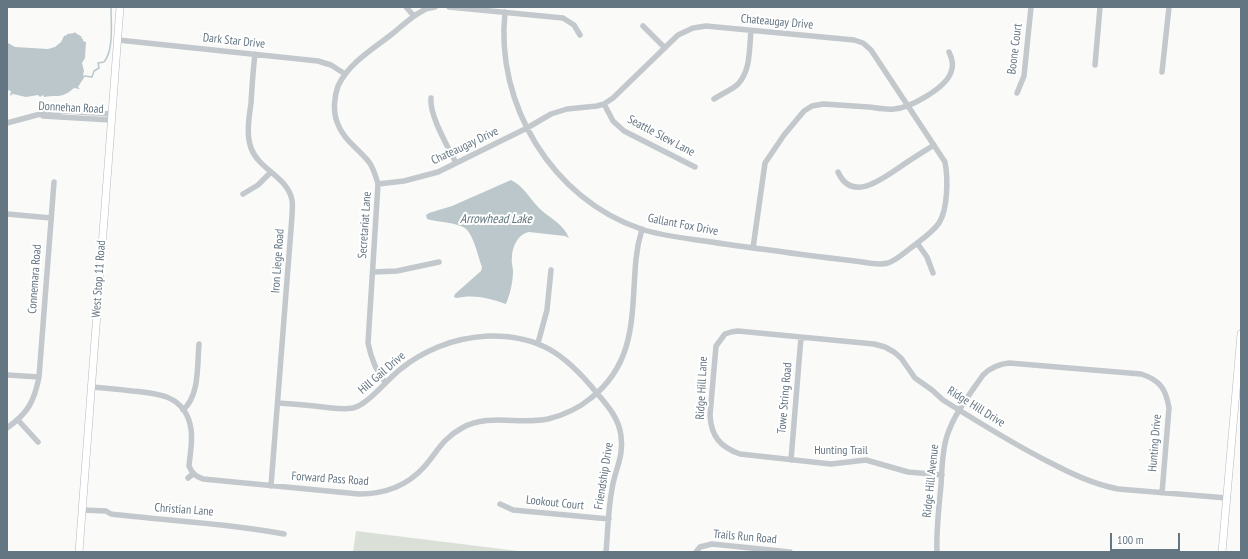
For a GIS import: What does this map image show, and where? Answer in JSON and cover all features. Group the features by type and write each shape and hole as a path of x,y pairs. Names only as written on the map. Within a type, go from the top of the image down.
{"main road":[{"name":"West Stop 11 Road","path":"79,552 120,7"},
{"path":"1222,552 1241,334"}],"street":[{"path":"406,7 414,16"},
{"name":"Secretariat Lane","path":"385,382 372,362 368,343 378,184 369,161 346,139 340,130 337,122 335,100 338,87 354,64 414,16 425,9 435,7"},
{"path":"449,7 563,18 574,25 580,35"},
{"name":"Boone Court","path":"1017,93 1024,76 1030,7"},
{"path":"1095,65 1100,7"},
{"path":"1162,72 1169,7"},
{"name":"Gallant Fox Drive","path":"505,12 504,33 508,72 515,100 527,128 547,161 574,189 606,212 642,229 673,237 881,264 894,260 917,243"},
{"path":"643,26 665,48"},
{"name":"Chateaugay Drive","path":"378,184 421,177 438,172 559,111 604,104 613,98 678,35 693,28 706,26 854,40 862,43 871,50 945,162 947,174 944,211 939,223 917,243"},
{"path":"714,99 737,85 745,75 748,65 751,31"},
{"name":"Dark Star Drive","path":"118,40 318,61 331,65 346,74"},
{"path":"752,248 765,163 784,135 804,111 812,106 823,104 893,109 908,106 941,86 949,78 952,66 949,52"},
{"name":"Iron Liege Road","path":"255,54 248,138 256,159 281,179 292,200 271,486"},
{"path":"431,98 430,103 433,116 456,163"},
{"name":"Seattle Slew Lane","path":"604,104 613,121 624,131 695,167"},
{"name":"Donnehan Road","path":"7,123 44,113 65,110 111,117"},
{"path":"838,172 844,182 854,187 864,187 876,182 934,145"},
{"path":"243,194 258,185 271,172"},
{"name":"Connemara Road","path":"7,428 18,420 31,405 39,377 54,182"},
{"path":"7,214 51,218"},
{"path":"597,393 614,373 624,356 631,324 636,256 642,229"},
{"path":"917,243 927,257 933,273"},
{"path":"373,272 397,272 439,262"},
{"path":"538,343 547,310 551,270"},
{"name":"Ridge Hill Drive","path":"723,336 731,332 738,331 874,344 885,347 901,358 915,378 943,400 1025,450 1089,481 1118,489 1227,498"},
{"name":"Hill Gail Drive","path":"278,402 342,409 354,408 366,401 402,367 418,356 440,346 459,340 478,337 505,336 525,339 538,343 552,350 570,363 597,393"},
{"name":"Ridge Hill Lane","path":"719,442 712,430 710,414 716,346 723,336"},
{"name":"Towe String Road","path":"791,460 801,337"},
{"path":"183,410 192,400 195,391 199,344"},
{"name":"Ridge Hill Avenue","path":"937,552 936,539 947,435 960,411 983,375 990,369 1004,364 1141,374 1156,380 1166,395"},
{"path":"7,375 39,377"},
{"path":"92,387 155,393 168,397 177,403 187,416 191,429 189,466 193,474 188,478"},
{"name":"Forward Pass Road","path":"193,474 203,479 271,486 359,494 383,492 397,487 412,478 424,466 444,440 464,427 490,420 526,421 548,419 572,410 597,393"},
{"name":"Friendship Drive","path":"597,393 612,412 618,424 622,448 620,463 612,488 606,552"},
{"name":"Hunting Drive","path":"1162,493 1169,408 1166,395"},
{"path":"18,420 38,442"},
{"name":"Hunting Trail","path":"719,442 729,450 740,454 831,464 866,460 908,472 942,475"},
{"name":"Lookout Court","path":"500,504 513,510 609,520"},
{"name":"Christian Lane","path":"82,510 106,511 111,514 159,520 223,524 284,534"},
{"name":"Trails Run Road","path":"698,550 705,545 712,544 788,552"}],"shaded area":[{"path":"356,531 526,552 353,552"}],"water":[{"path":"74,32 82,37 81,38 83,41 86,42 85,58 82,63 84,71 83,75 85,76 78,87 80,89 74,88 59,96 44,97 43,95 40,97 38,95 26,97 13,94 10,96 11,91 7,90 8,43 15,47 48,49 55,47 67,34"},
{"name":"Arrowhead Lake","path":"511,180 522,189 542,211 563,228 569,238 565,236 529,232 525,233 519,238 514,245 512,254 513,271 510,292 506,304 481,297 469,296 456,298 454,297 455,294 481,271 482,267 475,245 467,229 452,224 427,219 426,215 452,206"}],"waterway":[{"path":"85,76 92,77 94,71 99,68 98,63 104,62 107,57 111,44 111,7"}]}
